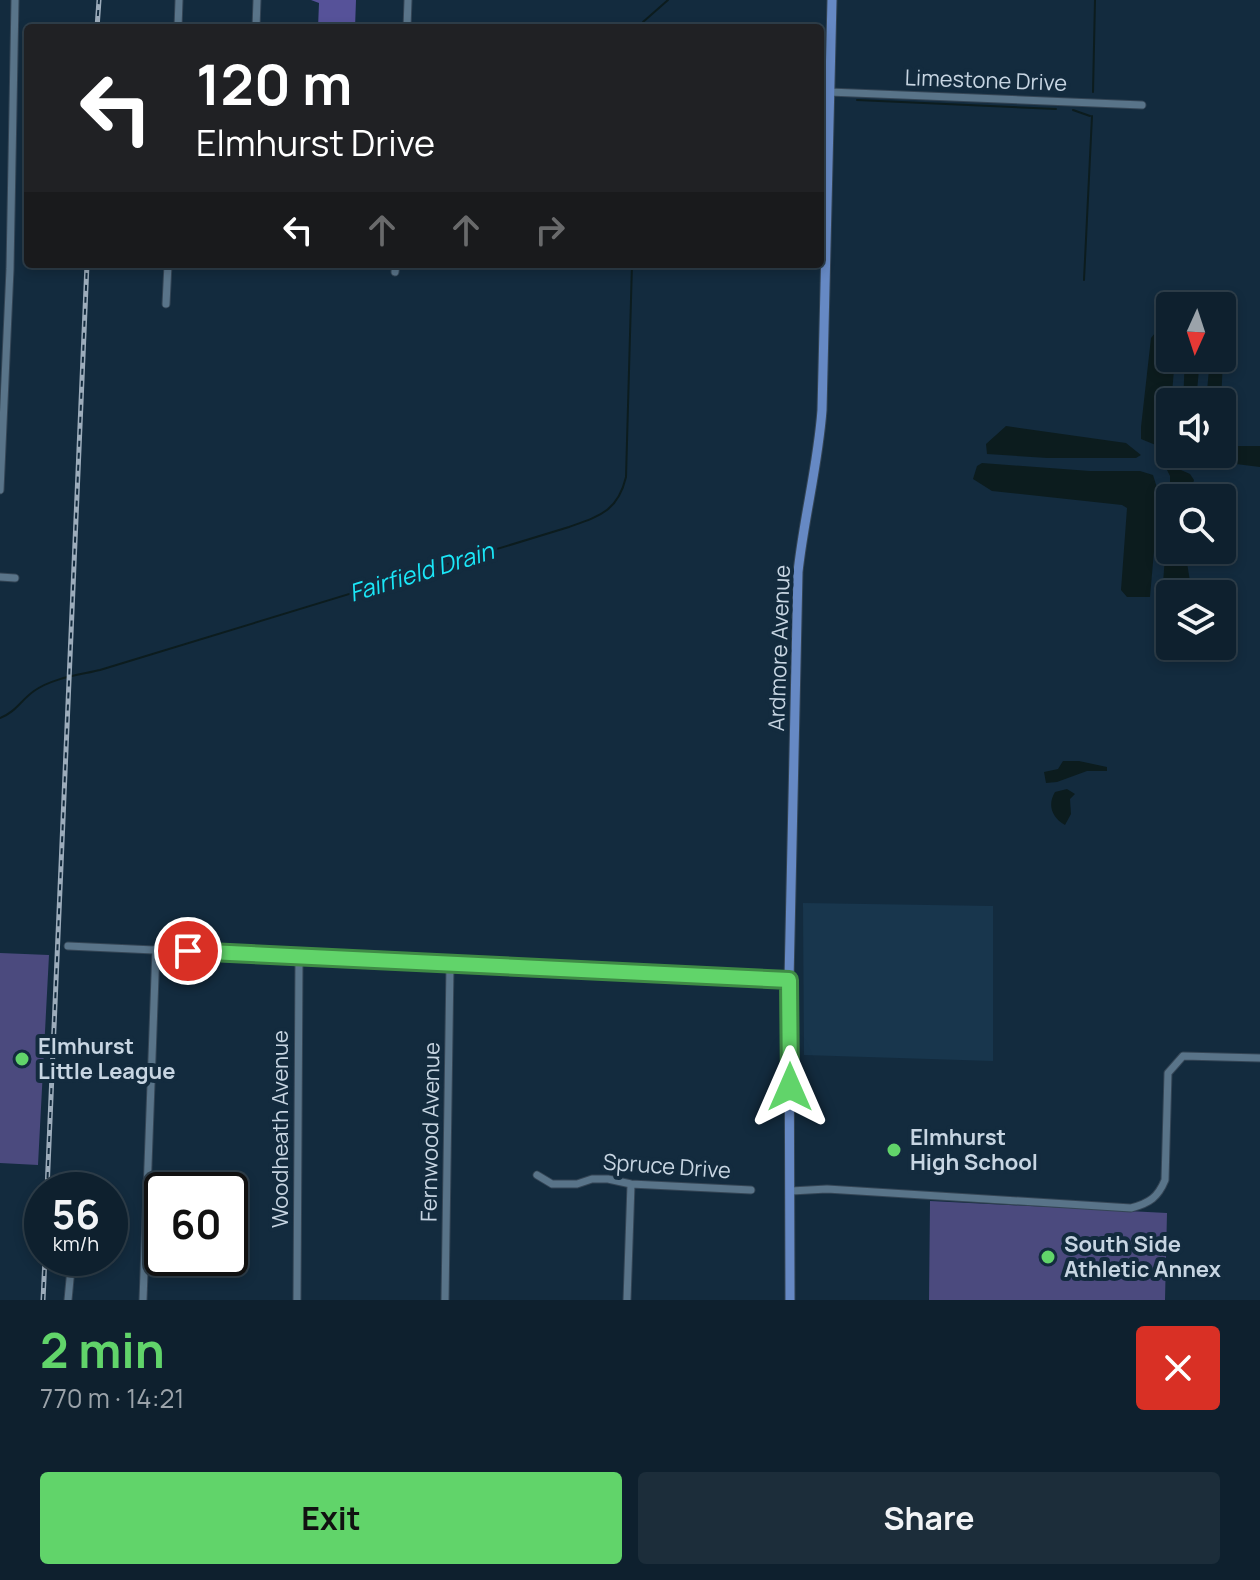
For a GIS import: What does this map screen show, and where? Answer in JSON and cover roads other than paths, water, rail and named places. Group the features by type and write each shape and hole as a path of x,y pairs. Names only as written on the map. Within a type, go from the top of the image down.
{"main road":[{"name":"Ardmore Avenue","path":"824,254 826,98 832,0"},
{"name":"Ardmore Avenue","path":"790,1300 789,980 798,572 818,455 822,410 824,268"}],"street":[{"path":"0,490 3,369 10,269 15,0"},
{"path":"178,24 179,0"},
{"path":"256,24 257,0"},
{"path":"407,24 408,0"},
{"name":"Limestone Drive","path":"826,98 1142,105"},
{"path":"0,159 11,160"},
{"path":"166,304 168,268"},
{"path":"0,269 10,269"},
{"path":"0,577 15,578"},
{"path":"68,946 789,980"},
{"path":"143,1300 156,949"},
{"name":"Woodheath Avenue","path":"297,1300 299,959"},
{"name":"Fernwood Avenue","path":"445,1300 450,965"},
{"path":"791,1191 827,1189 1131,1208 1147,1204 1159,1194 1165,1180 1168,1073 1173,1064 1183,1056 1260,1058"},
{"name":"Spruce Drive","path":"537,1175 552,1184 608,1179 631,1184 751,1190"},
{"path":"627,1300 631,1184"},
{"path":"68,1300 70,1276"}],"waterway":[{"name":"Fairfield Drain","path":"642,24 668,0"},
{"path":"1093,92 1095,0"},
{"path":"857,100 1056,109"},
{"path":"1073,110 1090,116"},
{"path":"1084,280 1092,116"},
{"name":"Fairfield Drain","path":"0,718 34,691 57,680 100,670 569,527 606,511 618,498 626,477 632,268"}],"railway":[{"path":"97,24 99,0"},
{"path":"48,1172 87,268"},
{"path":"43,1300 44,1276"}],"place":[{"name":"Elmhurst Little League","path":"22,1059"},
{"name":"Elmhurst High School","path":"894,1150"},
{"name":"South Side Athletic Annex","path":"1048,1257"}]}
